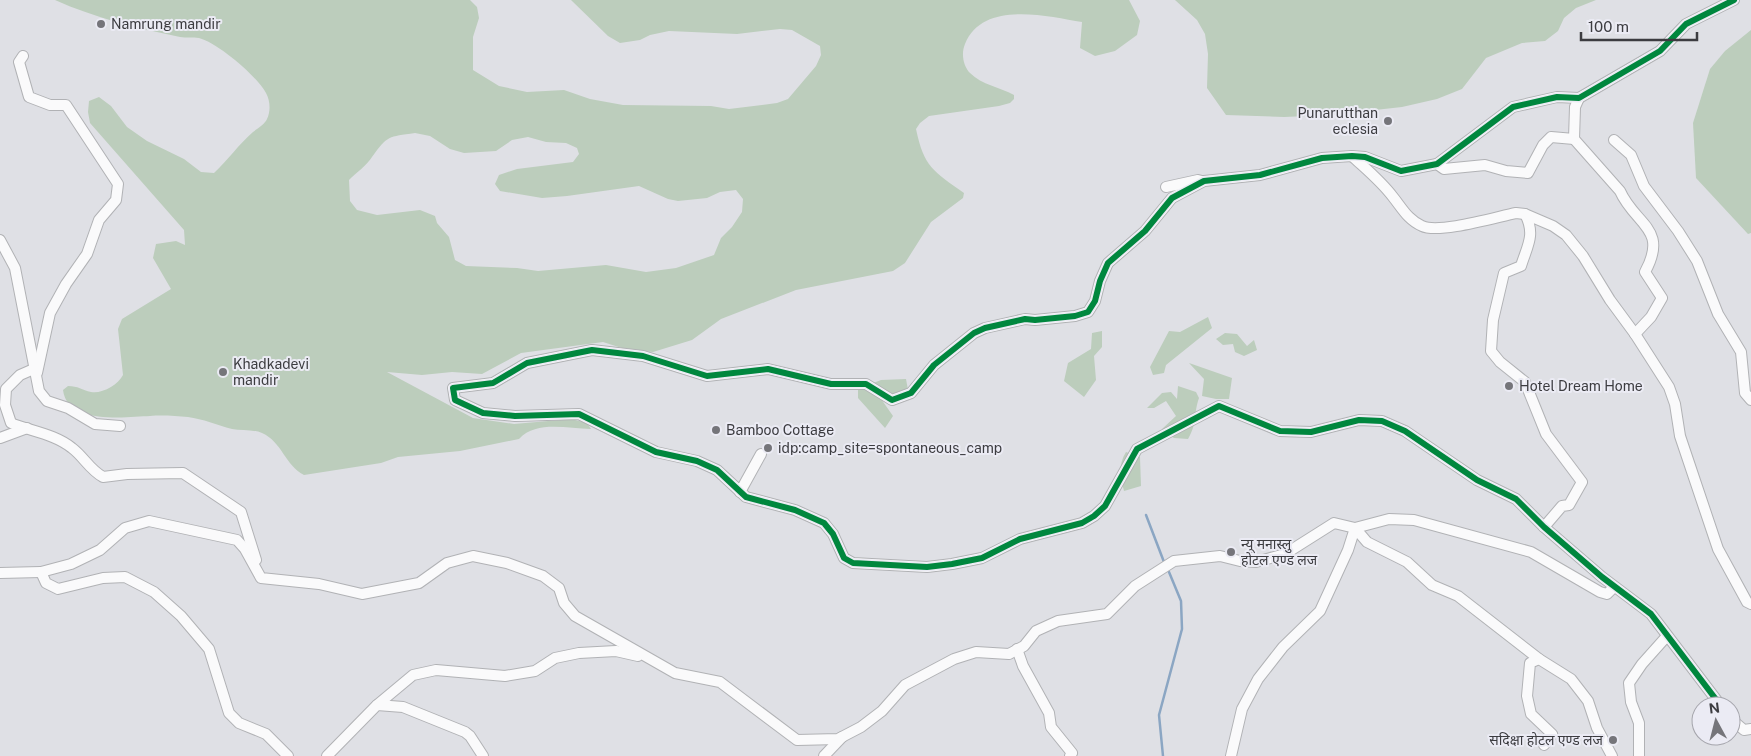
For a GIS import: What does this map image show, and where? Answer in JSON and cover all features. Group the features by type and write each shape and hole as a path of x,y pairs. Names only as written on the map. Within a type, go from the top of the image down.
{"street":[{"path":"1713,696 1651,614 1614,587 1516,499 1477,480 1405,431 1382,421 1359,420 1311,432 1280,431 1219,406 1137,449 1105,506 1088,520 1020,539 982,558 927,567 853,563 844,558 833,534 824,523 795,510 746,497 718,470 696,462 656,452 579,414 515,416 484,413 455,400 453,388 493,383 527,363 592,350 643,356 707,376 768,369 831,384 866,384 892,400 911,393 934,365 980,330 1024,319 1035,320 1075,316 1088,312 1095,301 1100,281 1108,262 1145,231 1172,198 1204,182 1260,174 1322,158 1365,157 1401,171 1437,164 1513,107 1557,97 1579,98 1660,51 1686,24 1734,0"},
{"path":"23,56 19,62 29,97 50,105 66,105 118,184 116,200 99,220 88,254 66,284 50,313 36,370"},
{"path":"1579,98 1575,107 1574,138 1620,191 1654,239 1655,253 1645,272 1662,298 1651,317 1635,334"},
{"path":"1437,164 1444,169 1485,165 1506,171 1528,173 1543,145 1551,137 1574,138"},
{"path":"1614,140 1631,155 1644,186 1678,231 1697,261 1718,314 1741,352 1745,393 1751,400"},
{"path":"1352,156 1393,196 1403,212 1423,227 1432,229 1516,213 1526,214 1553,226 1566,235 1583,256 1610,300 1635,334 1673,396 1680,436 1718,549 1748,602 1751,604"},
{"path":"1166,187 1198,180 1204,182"},
{"path":"1526,214 1531,225 1532,235 1521,266 1504,273 1493,320 1491,350 1500,362 1525,382 1546,434 1582,482 1569,505 1562,506 1544,526"},
{"path":"0,240 15,268 22,296 30,354 36,370 39,391 48,401 68,408 95,424 120,426"},
{"path":"36,370 20,375 6,388 5,405 11,422 50,436 72,448 91,470 103,477 127,474 183,473 241,512 261,578"},
{"path":"0,438 26,428"},
{"path":"740,492 761,454"},
{"path":"824,756 842,737 861,727 882,711 905,685 954,659 976,652 1009,654 1024,646 1036,631 1058,621 1107,614 1135,586 1174,561 1220,556 1240,561 1256,562 1285,554 1334,523 1355,528 1389,518 1414,520 1531,552 1600,592 1607,594 1614,587"},
{"path":"0,573 41,572 78,560 100,550 125,528 149,521 237,540 245,549 261,578"},
{"path":"1355,528 1367,542 1406,562 1432,585 1458,596 1539,659 1571,679 1588,701 1597,728 1612,756"},
{"path":"1230,756 1242,709 1258,679 1283,648 1320,611 1348,550 1355,528"},
{"path":"261,578 319,584 362,594 419,583 447,563 473,556 508,562 543,576 559,588 564,603 575,616 675,673 720,682 797,740 842,737"},
{"path":"41,572 46,583 58,589 103,578 125,577 154,592 181,616 209,649 229,713 239,723 266,734 288,756"},
{"path":"1639,756 1639,723 1629,692 1630,683 1642,664 1667,636"},
{"path":"1017,650 1026,674 1049,713 1051,727 1072,752 1070,756"},
{"path":"327,756 377,705 413,675 436,670 505,676 535,671 555,658 579,653 607,652 634,654 653,661"},
{"path":"1539,659 1530,663 1527,696 1531,714 1552,734 1544,745"},
{"path":"377,705 403,707 465,732 470,736 483,756"}],"green space":[{"path":"55,0 470,0 477,7 479,18 473,37 473,70 499,86 527,92 564,90 590,99 623,105 711,106 729,109 777,103 788,99 816,66 821,55 820,46 792,30 780,29 737,34 669,31 650,35 640,40 620,43 608,36 571,0 1129,0 1140,21 1137,35 1115,51 1095,56 1080,48 1082,22 1017,14 1000,16 986,21 974,30 963,51 964,63 968,70 980,80 1014,95 1014,99 1010,103 999,106 929,116 920,123 916,129 919,142 931,167 964,193 963,198 931,222 905,263 893,271 796,290 721,319 692,340 653,352 628,350 603,342 521,353 482,374 452,372 422,375 387,372 473,418 514,424 571,419 587,423 591,429 543,427 526,433 519,439 460,451 398,457 381,463 304,475 292,465 269,437 262,433 232,429 188,417 99,417 75,409 67,401 63,390 68,386 100,392 121,379 123,375 118,329 122,319 171,289 153,258 156,244 176,241 185,245 184,230 90,123 89,101 99,97 111,106 127,127 147,141 184,159 201,172 214,173 248,137 265,123 269,109 267,96 246,69 207,41 132,26","holes":["415,133 430,136 450,149 464,153 496,151 512,140 528,137 546,142 566,143 577,148 579,154 573,162 517,169 499,175 495,184 500,191 542,198 639,186 668,199 678,201 707,198 720,192 736,190 743,199 742,212 732,227 721,238 714,255 676,268 646,272 606,265 538,271 517,268 466,266 455,260 449,237 437,223 435,216 420,210 377,215 357,210 350,201 349,180 389,138"]},
{"path":"1175,0 1596,0 1576,8 1564,18 1558,31 1545,41 1522,43 1486,58 1462,89 1437,99 1402,107 1330,115 1284,117 1226,115 1207,88 1208,54 1205,34 1197,20"},
{"path":"1751,30 1751,233 1748,234 1696,178 1693,123 1710,69 1725,51"},
{"path":"1208,317 1212,328 1166,365 1164,373 1153,375 1150,367 1169,331 1180,332"},
{"path":"1102,331 1102,347 1094,356 1096,380 1084,397 1064,381 1068,363 1091,349 1092,333"},
{"path":"1225,333 1237,334 1247,346 1254,340 1257,350 1244,356 1235,352 1233,344 1223,345 1216,339"},
{"path":"1189,363 1232,378 1229,399 1202,396 1204,379"},
{"path":"906,379 908,390 897,396 879,396 893,416 885,428 858,398 858,389 881,380"},
{"path":"1178,386 1196,392 1199,398 1193,428 1188,439 1174,438 1162,429 1176,416 1166,401 1154,408 1147,408 1162,393 1171,392 1177,399"},
{"path":"1126,452 1140,457 1141,486 1124,491 1120,471"}],"waterway":[{"path":"1146,515 1164,562"},
{"path":"1163,756 1159,715 1182,629 1181,601 1169,572"}],"cycle path":[{"path":"1713,696 1651,614 1602,577 1544,527 1516,499 1477,480 1405,431 1382,421 1359,420 1311,432 1280,431 1219,406 1137,449 1105,506 1094,516 1082,523 1020,539 982,558 927,567 853,563 844,558 833,534 824,523 795,510 746,497 717,470 697,461 656,452 579,414 515,416 483,413 455,400 453,388 493,383 527,363 592,350 643,356 707,376 768,369 831,384 866,384 892,400 911,393 934,365 974,333 985,328 1025,319 1035,320 1075,316 1088,312 1095,301 1100,281 1108,263 1145,231 1172,198 1204,181 1260,175 1322,158 1365,157 1401,171 1437,164 1513,107 1557,97 1579,98 1660,51 1686,24 1734,0"}],"place":[{"name":"Namrung mandir","path":"101,24"},
{"name":"Punarutthan eclesia","path":"1388,121"},
{"name":"Khadkadevi mandir","path":"223,372"},
{"name":"Hotel Dream Home","path":"1509,386"},
{"name":"Bamboo Cottage","path":"716,430"},
{"name":"idp:camp_site=spontaneous_camp","path":"768,448"},
{"name":"न्यू मनास्लु होटल एण्ड लज","path":"1231,552"},
{"name":"सदिक्षा होटल एण्ड लज","path":"1613,740"}]}
